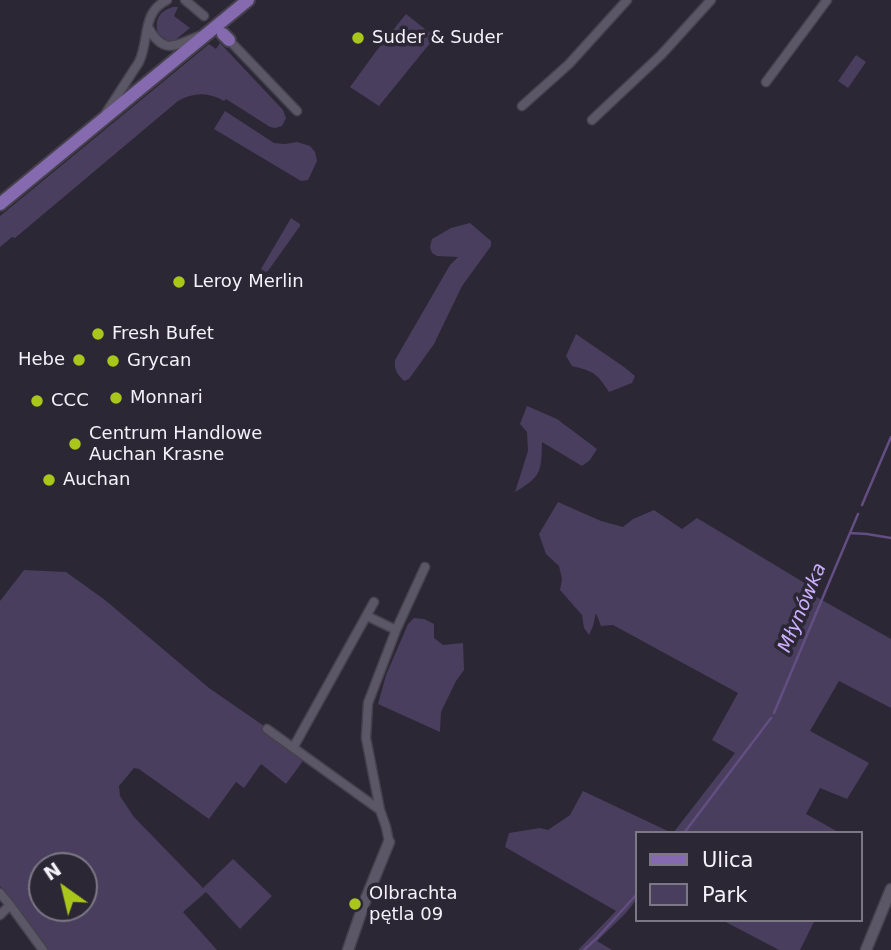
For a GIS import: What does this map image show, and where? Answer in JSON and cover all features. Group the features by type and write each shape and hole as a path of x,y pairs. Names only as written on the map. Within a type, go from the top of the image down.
{"main road":[{"path":"0,204 248,0"}],"street":[{"path":"101,121 143,54 151,12 167,0"},
{"path":"185,0 204,16"},
{"path":"522,106 569,64 627,0"},
{"path":"592,120 660,55 711,0"},
{"path":"766,82 827,0"},
{"path":"148,27 158,42 171,47 208,32"},
{"path":"226,37 297,111"},
{"path":"348,950 389,842 366,738 368,703 396,630 425,567"},
{"path":"293,748 374,602"},
{"path":"367,616 396,630"},
{"path":"267,729 380,810"},
{"path":"866,950 891,889"},
{"path":"0,892 43,950"},
{"path":"0,915 10,905"}],"green space":[{"path":"178,7 174,16 190,28 175,40 168,41 158,34 157,20 161,14"},
{"path":"406,14 435,37 379,106 350,87"},
{"path":"220,43 283,110 286,118 282,126 270,127 226,99 224,101 201,94 184,98 15,238 12,237 0,247 0,216 209,44 216,49"},
{"path":"856,55 866,62 848,88 838,81"},
{"path":"225,111 274,143 297,142 310,146 317,161 308,180 301,181 214,129"},
{"path":"291,218 300,226 265,272 261,269"},
{"path":"470,223 491,241 491,246 462,286 434,344 409,379 404,381 396,372 395,360 450,265 458,257 437,256 432,253 432,239 451,228"},
{"path":"576,334 635,376 632,383 609,392 594,374 572,366 566,356"},
{"path":"527,406 557,419 597,449 582,466 542,442 538,472 530,482 515,492 528,451 527,432 520,424"},
{"path":"558,502 601,521 623,527 633,519 654,510 682,529 697,518 813,588 813,595 891,639 891,708 839,681 810,731 869,763 847,799 820,788 806,814 836,831 675,831 735,753 712,740 738,693 613,625 601,626 596,613 589,635 584,628 582,615 560,590 562,579 559,566 546,554 539,534"},
{"path":"24,570 66,572 105,600 209,688 264,726 303,761 286,784 261,764 244,788 236,782 209,819 139,769 134,768 119,786 120,796 134,817 203,888 233,859 272,896 240,929 206,892 183,912 217,950 46,950 0,886 0,601"},
{"path":"414,618 434,624 434,638 443,645 463,643 464,670 441,712 440,732 378,704 386,675 408,624"},
{"path":"583,791 668,831 636,831 636,900 597,941 612,950 578,950 616,911 505,847 509,833 540,828 548,830 570,815"},
{"path":"726,922 814,922 800,950 779,950"}],"waterway":[{"name":"Młynówka","path":"862,505 891,437"},
{"name":"Młynówka","path":"774,713 858,514"},
{"path":"850,533 891,538"},
{"name":"Młynówka","path":"686,831 771,718"},
{"name":"Młynówka","path":"584,950 636,895"}],"place":[{"name":"Suder & Suder","path":"358,38"},
{"name":"Leroy Merlin","path":"179,282"},
{"name":"Fresh Bufet","path":"98,334"},
{"name":"Hebe","path":"79,360"},
{"name":"Grycan","path":"113,361"},
{"name":"Monnari","path":"116,398"},
{"name":"CCC","path":"37,401"},
{"name":"Centrum Handlowe Auchan Krasne","path":"75,444"},
{"name":"Auchan","path":"49,480"},
{"name":"Olbrachta pętla 09","path":"355,904"}]}
